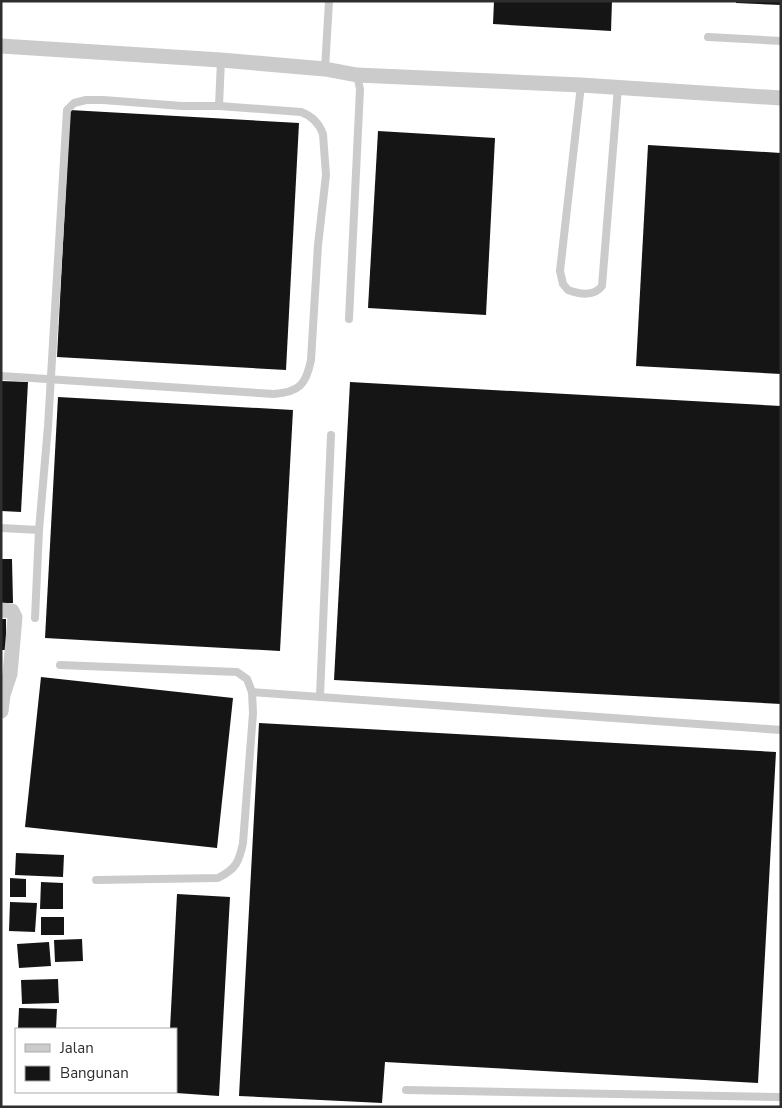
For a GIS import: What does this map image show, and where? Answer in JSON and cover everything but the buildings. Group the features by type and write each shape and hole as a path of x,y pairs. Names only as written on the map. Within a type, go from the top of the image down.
{"street":[{"path":"1,46 221,60 326,70 357,75 618,87 781,98"},
{"path":"1,610 12,610 15,617 10,674 3,695 1,711"}],"lane":[{"path":"326,70 329,1"},
{"path":"708,36 781,41"},
{"path":"219,106 221,60"},
{"path":"349,319 360,90 357,75"},
{"path":"581,85 560,271 563,284 568,290 592,294 602,286 618,87"},
{"path":"1,376 51,378 274,394 292,391 304,383 311,360 318,245 326,175 321,129 309,115 301,112 103,100 86,100 74,103 67,110 51,378 39,530 35,618"},
{"path":"320,696 331,435"},
{"path":"1,528 39,530"},
{"path":"60,664 237,672 247,679 252,692 253,713 243,843 240,859 231,871 218,878 96,880"},
{"path":"252,692 781,730"},
{"path":"406,1090 781,1097"}]}
